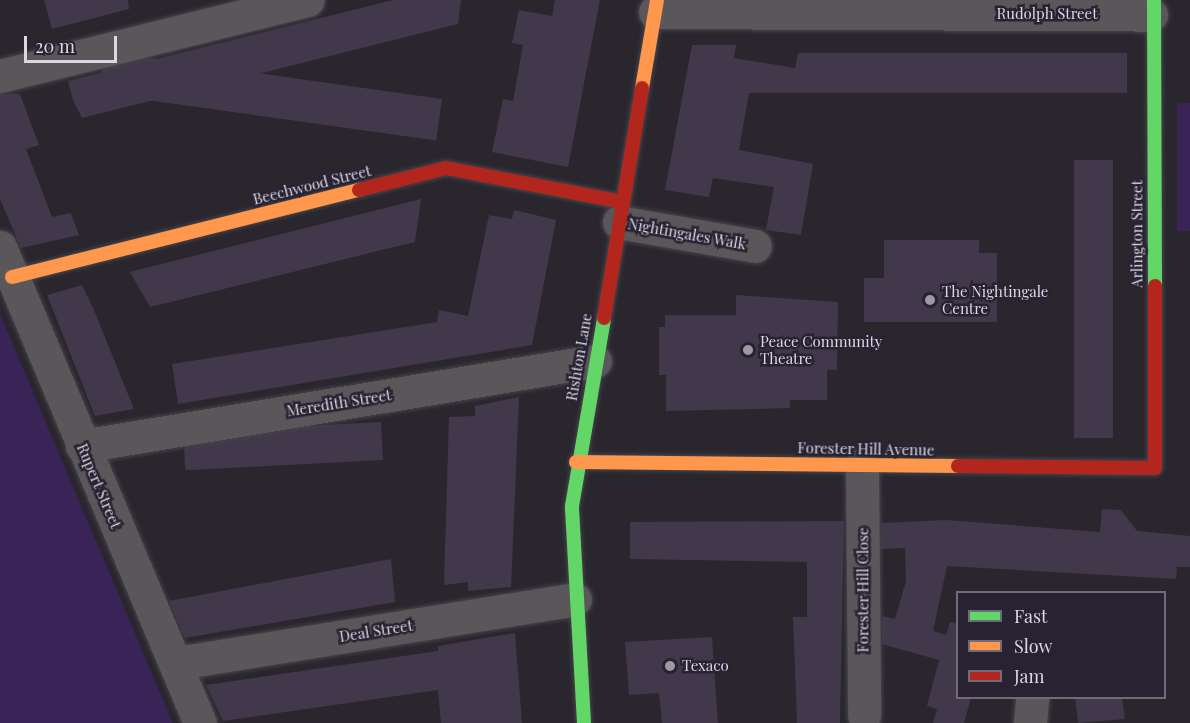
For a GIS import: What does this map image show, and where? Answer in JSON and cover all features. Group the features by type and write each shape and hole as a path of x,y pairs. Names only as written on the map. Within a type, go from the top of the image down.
{"street":[{"path":"0,76 308,0"},
{"name":"Rudolph Street","path":"656,6 1152,7"},
{"name":"Rishton Lane","path":"584,723 575,598 576,462 656,6"},
{"name":"Arlington Street","path":"1152,7 1155,468"},
{"name":"Beechwood Street","path":"12,277 446,168 621,212"},
{"name":"Nightingales Walk","path":"621,212 755,246"},
{"name":"Rupert Street","path":"0,247 82,446 177,663 200,723"},
{"name":"Meredith Street","path":"82,446 595,362"},
{"name":"Forester Hill Avenue","path":"576,462 1155,468"},
{"name":"Forester Hill Close","path":"862,465 864,715"},
{"name":"Deal Street","path":"177,663 575,598"},
{"path":"1030,723 1032,699"}],"shaded area":[{"path":"1177,103 1190,103 1190,231 1177,231"},
{"path":"0,314 173,723 0,723"}],"building":[{"path":"44,0 128,0 129,9 52,29"},
{"path":"393,0 461,0 458,24 82,118 73,100 68,81"},
{"path":"555,0 600,0 568,167 492,152 503,99 513,101 523,45 512,43 519,10 552,16"},
{"path":"692,45 736,45 734,58 795,68 798,53 1127,53 1127,93 749,93 739,150 813,164 801,235 766,230 774,187 713,178 709,197 665,190"},
{"path":"104,52 442,99 436,141 98,93"},
{"path":"0,94 20,94 39,145 26,149 52,217 71,213 79,235 21,248 0,199"},
{"path":"1074,160 1113,160 1113,438 1074,438"},
{"path":"421,199 415,242 150,307 130,272"},
{"path":"514,210 556,220 532,345 178,404 172,364 437,322 439,310 468,316 489,215 512,219"},
{"name":"The Nightingale Centre","path":"884,240 979,240 979,253 997,253 997,322 864,322 864,278 884,278"},
{"path":"82,285 134,409 95,416 47,295"},
{"name":"Peace Community Theatre","path":"736,295 838,302 837,370 827,370 827,400 790,400 790,408 666,411 666,375 659,375 659,327 665,327 665,315 736,315"},
{"path":"519,397 511,587 468,591 468,582 444,585 449,417 475,416 475,406"},
{"path":"381,422 383,460 185,470 183,432"},
{"path":"1102,509 1121,510 1137,531 1190,536 1190,567 1177,567 1176,579 947,566 933,631 946,635 950,622 956,623 956,699 971,699 964,723 933,723 937,709 927,706 939,660 882,644 882,616 895,619 906,581 905,548 881,549 881,523 946,520 1100,532"},
{"path":"844,521 840,723 797,723 793,617 807,617 807,562 630,559 630,522"},
{"path":"391,559 395,602 185,638 169,601"},
{"path":"515,633 522,723 441,723 438,690 223,721 206,685 438,651 438,646"},
{"name":"Texaco","path":"712,637 718,723 662,723 659,693 629,695 625,642"},
{"path":"1075,699 1122,699 1125,719 1078,723"}],"traffic: fast":[{"path":"1154,0 1155,286"},
{"path":"584,723 572,506 604,318"}],"traffic: slow":[{"path":"642,88 657,0"},
{"path":"12,277 359,190"},
{"path":"576,462 958,466"}],"traffic: jam":[{"path":"604,318 642,88"},
{"path":"359,190 446,168 622,202"},
{"path":"958,466 1155,468 1155,286"}],"place":[{"name":"The Nightingale Centre","path":"930,300"},
{"name":"Peace Community Theatre","path":"748,350"},
{"name":"Texaco","path":"670,666"}]}
